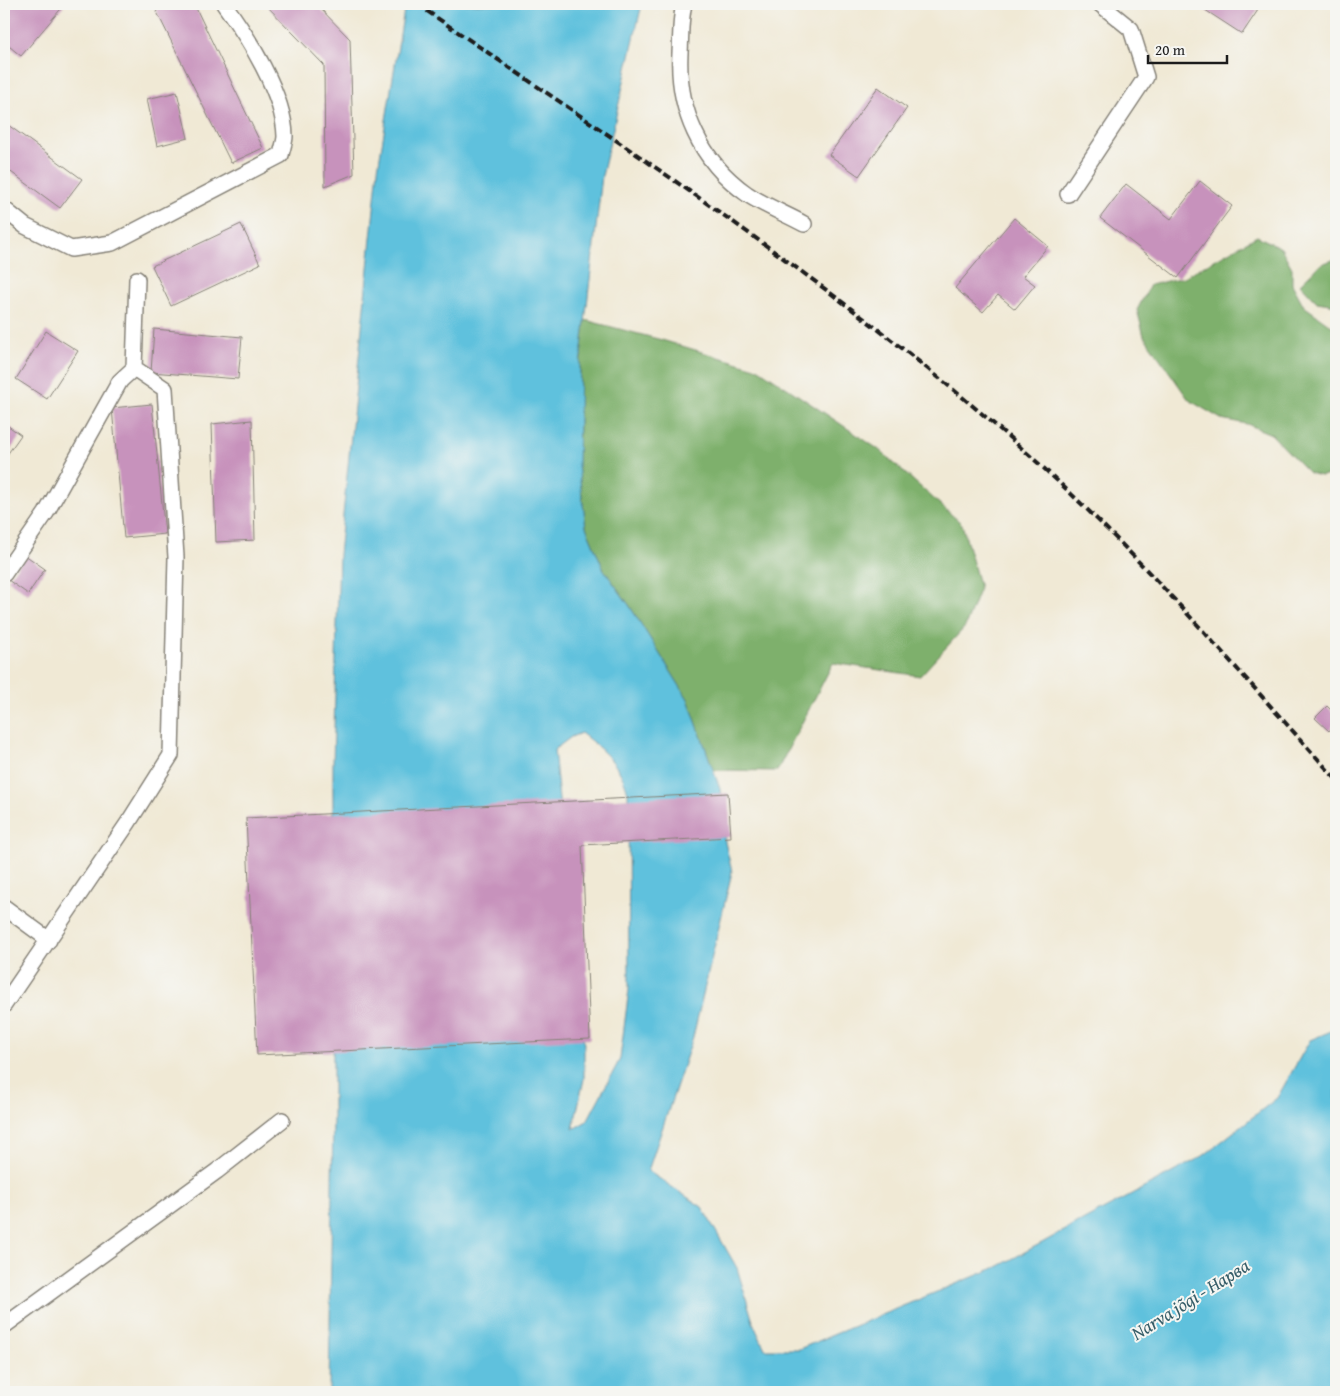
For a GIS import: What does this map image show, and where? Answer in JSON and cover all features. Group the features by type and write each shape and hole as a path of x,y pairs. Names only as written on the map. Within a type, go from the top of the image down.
{"lane":[{"path":"4,209 25,226 71,249 112,243 281,155 284,136 277,98 247,36 224,4"},
{"path":"684,4 679,78 686,112 700,145 718,168 747,194 804,224"},
{"path":"1068,194 1146,77 1131,29 1100,4"},
{"path":"4,574 46,513 120,381 134,368 137,279"},
{"path":"4,1006 128,823 171,755 176,557 165,389 134,368"},
{"path":"4,907 49,940"},
{"path":"4,1326 218,1171 282,1120"}],"green space":[{"path":"1257,236 1281,248 1292,268 1292,284 1304,306 1336,329 1336,474 1320,476 1309,473 1271,434 1247,424 1221,419 1189,400 1144,336 1137,310 1150,285 1184,277"},
{"path":"1336,259 1336,305 1317,302 1300,284 1321,264"},
{"path":"585,320 662,340 759,369 878,449 962,524 980,588 965,627 920,676 833,663 777,771 713,770 688,699 629,605 604,570 586,527 578,465 580,365"}],"water":[{"name":"Narva jõgi - Нарва","path":"405,4 642,4 602,176 580,365 578,465 586,527 604,570 629,605 688,699 720,789 725,842 732,872 693,1037 648,1171 702,1207 737,1268 754,1325 765,1349 799,1349 997,1267 1203,1156 1277,1098 1310,1040 1336,1029 1336,1388 1327,1392 329,1392 333,1119 333,765 339,555 378,169","holes":["581,733 604,752 616,766 628,793 629,989 620,1059 587,1121 573,1129 584,1079 584,1046 554,750 571,737"]}],"building":[{"path":"4,4 65,4 21,56 4,42"},
{"path":"153,4 194,4 263,148 231,163"},
{"path":"265,4 316,4 350,39 354,174 325,186 324,65"},
{"path":"1196,4 1248,4 1258,10 1242,34"},
{"path":"878,87 907,108 859,176 829,155"},
{"path":"177,92 188,138 157,146 147,99"},
{"path":"4,122 82,179 60,208 4,167"},
{"path":"1200,181 1232,206 1178,278 1100,218 1126,184 1171,219"},
{"path":"1014,218 1048,246 1023,276 1035,285 1015,309 998,295 983,312 955,288"},
{"path":"241,224 260,264 171,306 152,266"},
{"path":"154,329 242,337 238,379 151,372"},
{"path":"46,331 78,351 47,399 16,379"},
{"path":"152,404 165,534 124,538 112,408"},
{"path":"252,420 255,540 216,542 212,424"},
{"path":"4,423 21,435 4,459"},
{"path":"25,555 45,569 28,594 8,580"},
{"path":"1327,706 1336,715 1336,723 1329,731 1315,718"},
{"path":"728,793 731,837 582,845 590,1039 257,1055 246,818"}],"railway":[{"path":"417,4 729,219 881,332 955,391 1068,491 1148,571 1336,779"}]}
